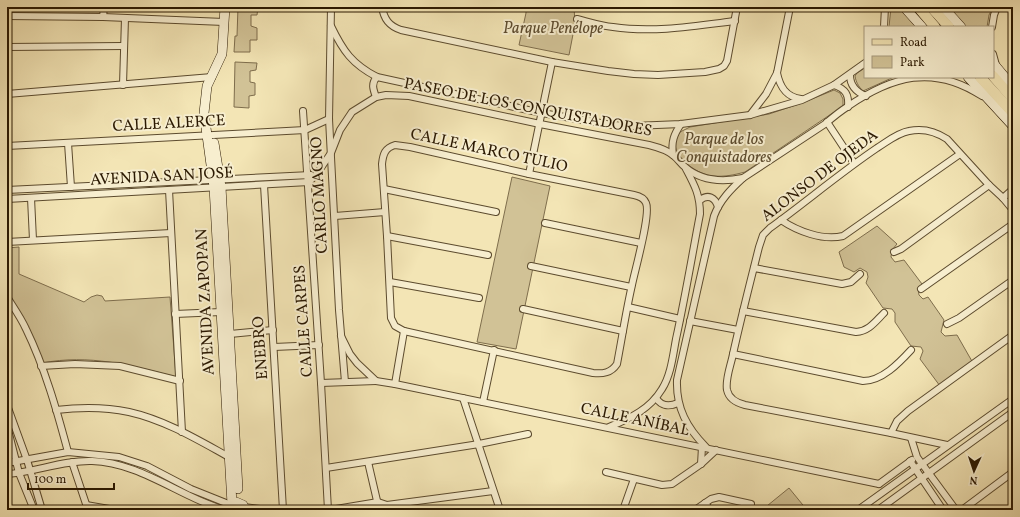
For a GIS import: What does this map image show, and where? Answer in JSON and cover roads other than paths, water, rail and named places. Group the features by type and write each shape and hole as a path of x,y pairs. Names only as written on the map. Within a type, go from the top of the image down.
{"main road":[{"path":"918,7 935,26"},
{"path":"931,7 948,26"},
{"path":"994,70 1013,91"},
{"path":"994,70 1013,99"},
{"path":"977,78 989,87"},
{"path":"981,78 1013,113"}],"street":[{"path":"103,17 104,7"},
{"name":"AVENIDA ZAPOPAN","path":"224,7 222,54 207,86 204,113 217,183 230,334 235,507"},
{"name":"CARLO MAGNO","path":"331,7 329,120 345,382"},
{"path":"382,7 383,14 387,22 394,28 401,30 552,62 634,74 658,75 705,72 718,70 724,66 737,7"},
{"path":"750,115 766,94 777,73 790,7"},
{"path":"884,26 885,7"},
{"path":"904,7 921,26"},
{"path":"943,7 960,26"},
{"path":"992,26 997,7"},
{"path":"7,16 103,17 224,22"},
{"path":"123,85 125,18"},
{"path":"577,19 613,27 639,29 664,29 735,21"},
{"name":"PASEO DE LOS CONQUISTADORES","path":"331,26 340,45 350,58 363,70 377,77 542,113 612,125 681,124 750,115 802,100 834,85 864,64"},
{"path":"7,47 124,46"},
{"path":"529,174 552,62"},
{"path":"994,70 1013,87"},
{"path":"777,73 779,83 785,91 793,97 802,100"},
{"path":"850,75 850,83 854,89 866,96"},
{"path":"7,94 212,77"},
{"path":"376,97 372,86 377,77"},
{"name":"PASEO DE LOS CONQUISTADORES","path":"331,153 340,130 352,112 376,97 391,95 409,96 661,148 673,154 685,168 698,176 713,180 728,181 743,178 866,96 896,80 908,78"},
{"name":"PASEO DE LOS CONQUISTADORES","path":"937,78 953,82 973,90 991,102"},
{"path":"969,78 1013,126"},
{"path":"834,85 840,87 846,92 848,96 848,107"},
{"name":"CALLE CARPES","path":"303,111 309,182 329,510"},
{"name":"CALLE ALERCE","path":"7,146 305,130 329,120"},
{"path":"827,122 854,163"},
{"name":"PASEO DE LOS CONQUISTADORES","path":"673,154 673,138 681,124"},
{"name":"ALONSO DE OJEDA","path":"891,433 739,404 729,395 727,386 738,330 759,247 763,236 770,228 854,163 907,131 918,129 940,134 960,154"},
{"path":"68,142 71,187"},
{"name":"CALLE MARCO TULIO","path":"401,330 392,322 391,318 382,164 383,156 389,147 396,145 410,147 529,174 641,197 646,202 648,213 641,243"},
{"path":"309,182 316,175 331,153"},
{"path":"781,220 801,231 830,237 842,236 960,154 1013,210"},
{"path":"609,428 636,416 646,408 656,398 667,379 700,214 700,200 695,185 685,168"},
{"name":"AVENIDA SAN JOSÉ","path":"7,199 169,190 217,183 316,175"},
{"path":"701,464 705,448 684,418 678,403 677,380 711,226 718,207 729,191 743,178"},
{"name":"AVENIDA SAN JOSÉ","path":"7,190 217,183 264,185 309,182"},
{"name":"AVENIDA ZAPOPAN","path":"217,183 229,457 235,507"},
{"name":"ENEBRO","path":"264,185 283,510"},
{"path":"894,252 901,249 989,185"},
{"path":"384,189 496,212"},
{"path":"1003,198 1013,189"},
{"path":"169,190 182,432"},
{"path":"700,200 705,197 711,197 716,201 718,207"},
{"path":"31,198 33,240"},
{"path":"335,216 385,212"},
{"path":"395,384 401,330 593,373 600,374 610,371 616,364 641,243 545,223"},
{"path":"921,289 1013,224"},
{"path":"7,242 171,233"},
{"path":"387,236 488,255"},
{"path":"532,266 632,287"},
{"path":"754,268 842,284 851,282 860,274"},
{"path":"947,324 959,318 1013,280"},
{"path":"390,282 479,298"},
{"path":"7,297 25,326 41,366 68,452"},
{"path":"628,307 680,319"},
{"path":"522,309 623,331"},
{"path":"743,311 856,332 869,328 884,313"},
{"path":"175,314 222,312"},
{"path":"690,321 738,330"},
{"path":"230,334 273,330"},
{"path":"948,445 891,433 897,421 908,411 1013,335"},
{"path":"341,336 350,354 357,363 376,381"},
{"path":"274,347 319,345"},
{"path":"483,402 494,350"},
{"path":"733,354 863,381 871,380 896,365 911,350"},
{"path":"41,366 75,364 120,366 180,381"},
{"name":"CALLE ANÍBAL","path":"321,383 376,381 395,384 879,484"},
{"path":"463,398 500,510"},
{"path":"656,398 660,403 666,406 671,406 678,403"},
{"path":"858,510 1013,399"},
{"path":"7,405 28,460 42,510"},
{"path":"56,410 72,408 97,408 130,412 182,432 229,457"},
{"path":"878,510 1013,412"},
{"path":"7,426 19,473 34,510"},
{"path":"326,468 479,444 528,434"},
{"path":"911,438 917,457 956,510"},
{"path":"606,472 662,485 670,485 701,464 716,450"},
{"path":"7,463 68,452 119,458 147,466 192,489 235,507"},
{"path":"882,494 879,484 917,457"},
{"path":"72,462 87,508 114,510"},
{"path":"7,474 30,471 72,462 103,462 133,469 194,498 235,507 269,510"},
{"path":"368,462 377,508"},
{"path":"910,462 944,510"},
{"path":"962,510 1013,472"},
{"path":"623,510 634,479"},
{"path":"329,510 377,508 387,505 493,491"},
{"path":"695,510 713,498 719,497 751,504"},
{"path":"705,503 710,510"}],"park label":[{"name":"Parque Penélope","path":"553,29"},
{"name":"Parque de los Conquistadores","path":"724,149"}]}
